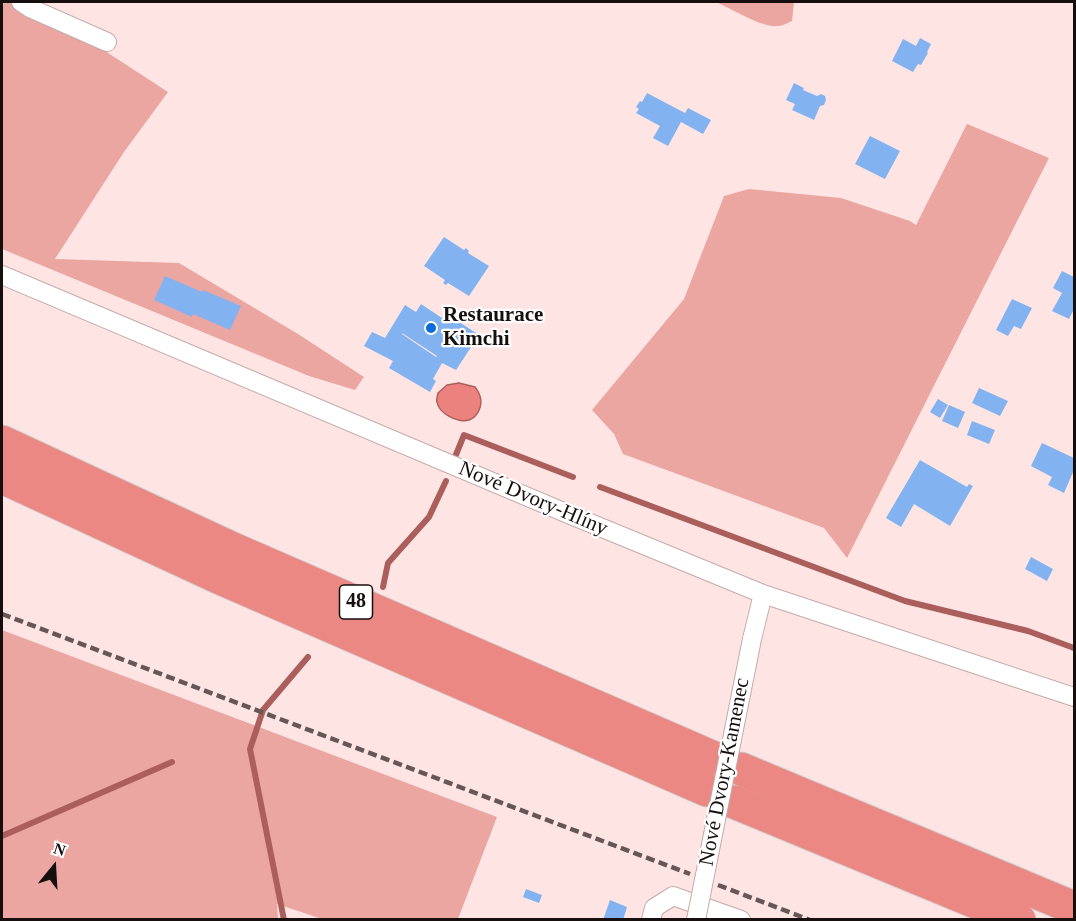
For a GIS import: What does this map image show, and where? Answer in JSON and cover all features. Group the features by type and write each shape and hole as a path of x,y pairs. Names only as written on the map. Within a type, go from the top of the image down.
{"highway":[{"name":"48","path":"2,442 233,549 727,763 1074,908"},
{"name":"48","path":"2,477 218,577 721,796 1019,920"}],"street":[{"path":"21,2 107,42"},
{"name":"Nové Dvory-Hlíny","path":"2,275 562,512 763,594 1074,697"},
{"name":"Nové Dvory-Kamenec","path":"696,920 763,594"},
{"path":"651,920 654,908 673,896 741,920"}],"shaded area":[{"path":"2,2 11,2 27,13 102,49 168,92 124,152 55,259 179,263 298,334 364,377 355,390 309,376 2,249"},
{"path":"716,2 794,2 792,21 780,26 771,26"},
{"path":"967,124 1049,158 847,558 824,528 623,454 614,434 592,410 684,299 724,196 749,189 841,198 916,225"},
{"path":"459,383 475,387 480,396 479,410 475,416 465,421 445,414 437,402 438,393 447,385"},
{"path":"2,630 497,817 458,919 322,919 277,904 278,919 2,919"}],"building":[{"path":"920,38 931,44 921,65 918,64 913,72 892,61 903,39 916,46"},
{"path":"794,83 817,96 821,94 825,96 824,105 820,106 814,120 792,110 795,104 786,100"},
{"path":"647,93 685,113 688,108 711,120 703,134 681,122 668,146 653,138 660,126 636,113 639,109 636,107"},
{"path":"870,136 900,151 885,179 855,164"},
{"path":"444,237 464,250 466,248 468,253 489,266 469,296 448,283 446,285 443,283 445,280 424,266"},
{"path":"1062,271 1074,277 1074,309 1069,319 1052,311 1062,293 1053,288"},
{"path":"165,276 241,306 230,330 193,314 192,317 154,300"},
{"path":"1012,299 1032,308 1021,329 1014,326 1008,336 996,330"},
{"path":"421,304 442,318 447,314 479,335 456,370 442,363 433,379 436,381 430,392 389,368 393,361 364,346 372,332 385,338 405,305 416,312","holes":["402,333 437,356 436,357"]},
{"path":"979,388 1008,401 1000,416 972,403"},
{"path":"938,399 948,405 940,418 930,412"},
{"path":"949,405 965,412 958,428 942,421"},
{"path":"972,421 995,430 989,444 967,435"},
{"path":"1042,443 1074,458 1074,470 1064,493 1048,485 1052,477 1031,466"},
{"path":"920,460 967,487 969,484 973,486 950,526 914,504 901,527 886,518"},
{"path":"1031,557 1053,569 1047,581 1025,569"},
{"path":"526,889 542,895 539,903 523,897"},
{"path":"610,900 627,907 623,920 603,920"}],"waterway":[{"path":"455,457 464,435 573,477"},
{"path":"383,587 388,563 429,517 446,481"},
{"path":"600,487 905,601 1028,631 1074,648"},
{"path":"284,920 250,749 263,710 308,657"},
{"path":"2,836 172,762"}],"railway":[{"path":"2,614 690,874"},
{"path":"718,885 810,920"}],"place":[{"name":"Restaurace Kimchi","path":"431,328"}]}
